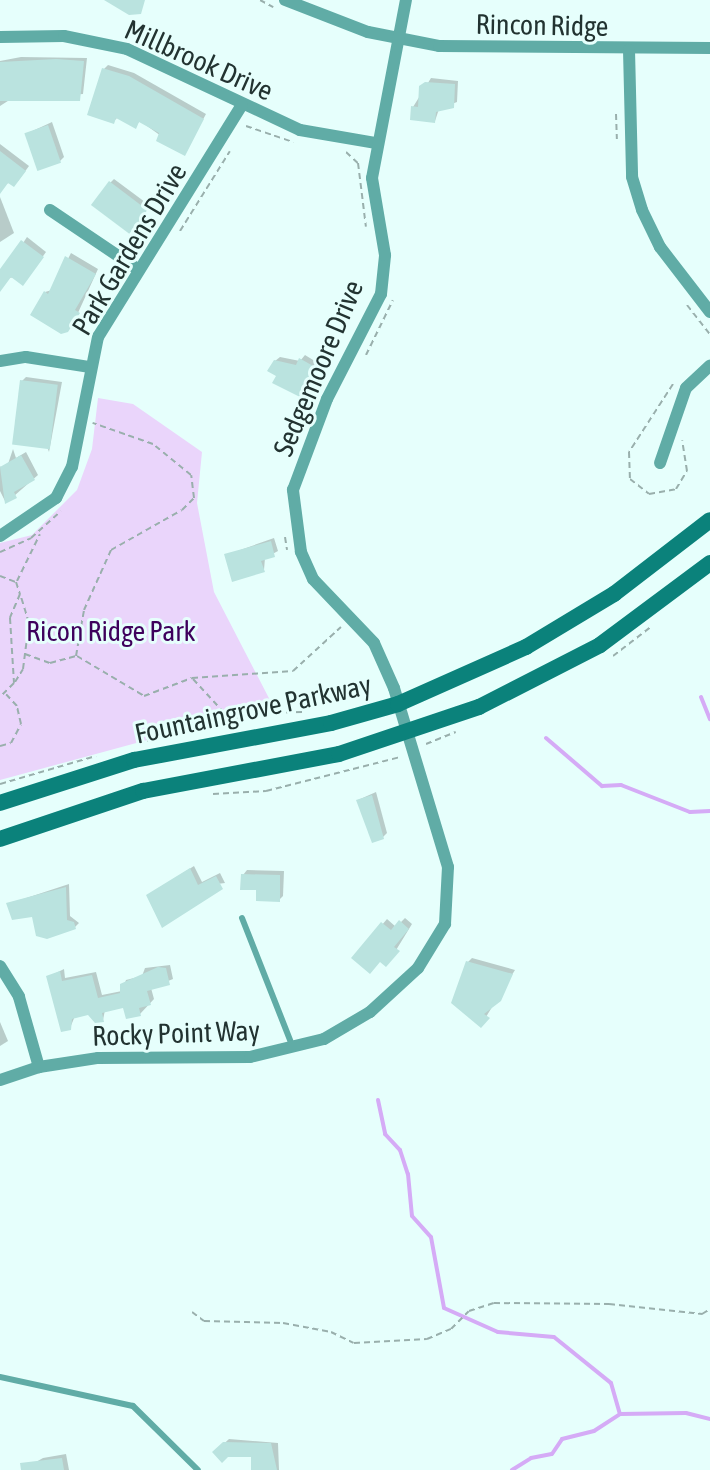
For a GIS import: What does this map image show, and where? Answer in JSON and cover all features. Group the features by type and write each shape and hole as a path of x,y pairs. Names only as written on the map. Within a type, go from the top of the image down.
{"main road":[{"name":"Fountaingrove Parkway","path":"0,803 134,760 331,723 398,704 526,647 614,594 710,520"},
{"name":"Fountaingrove Parkway","path":"0,839 143,791 339,754 407,735 542,678 635,622 710,563"}],"street":[{"name":"Rincon Ridge","path":"285,0 397,38 470,48 710,48"},
{"name":"Sedgemoore Drive","path":"406,0 375,143 372,178 385,255 381,294 327,399 293,490 301,552 313,579 374,643 407,735"},
{"name":"Millbrook Drive","path":"0,37 64,36 127,49 300,130 375,143"},
{"path":"629,50 632,177 642,210 660,247 710,312"},
{"name":"Park Gardens Drive","path":"0,536 56,498 72,467 87,422 90,367 98,337 242,105"},
{"path":"50,210 139,270"},
{"path":"0,361 26,357 90,367"},
{"path":"660,463 686,388 710,366"},
{"name":"Rocky Point Way","path":"0,1080 39,1067 126,1056 250,1057 294,1049 370,1012 418,968 445,924 448,867 407,735"},
{"path":"0,966 19,997 39,1067"}],"lane":[{"path":"242,918 294,1049"},
{"path":"0,1377 133,1406 198,1470"}],"path":[{"path":"260,0 272,7"},
{"path":"616,107 618,145"},
{"path":"240,131 250,126 303,144"},
{"path":"172,242 234,143"},
{"path":"343,151 358,163 368,232"},
{"path":"361,362 378,338 394,291"},
{"path":"681,297 710,334"},
{"path":"630,479 629,452 664,396 684,376"},
{"path":"91,435 87,422 95,409"},
{"path":"76,656 84,610 111,550 182,510 194,498 191,475 153,444 87,422"},
{"path":"0,697 14,683 25,654 29,623 16,582 41,532 67,501"},
{"path":"285,528 289,555"},
{"path":"0,552 41,532"},
{"path":"0,576 16,582"},
{"path":"14,683 10,618 20,594"},
{"path":"332,616 350,635"},
{"path":"25,654 50,663 76,656 144,696 192,678 293,671 342,626"},
{"path":"192,678 229,719"},
{"path":"0,746 11,743 21,724 17,706 5,694"},
{"path":"210,795 266,791 402,758"},
{"path":"192,1312 204,1321 283,1323 331,1332 354,1343 427,1339 451,1329 469,1311 494,1303 609,1304 702,1314 710,1309"}],"green space":[{"name":"Ricon Ridge Park","path":"98,398 133,404 202,452 197,503 214,592 273,706 0,780 0,543 32,535 77,490 92,449"}],"building":[{"path":"104,0 145,0 141,14 129,15"},
{"path":"84,61 80,101 0,101 0,62"},
{"path":"102,68 129,76 204,119 185,156 156,141 159,133 139,122 136,129 116,118 114,124 87,115"},
{"path":"425,82 455,84 454,108 436,112 435,123 410,120 411,106 418,107 419,86"},
{"path":"48,125 61,163 37,171 24,133"},
{"path":"0,151 26,171 14,187 8,183 0,194"},
{"path":"109,181 147,210 129,234 91,205"},
{"path":"21,240 44,257 23,286 11,277 0,292 0,269"},
{"path":"65,256 96,274 75,310 80,313 68,332 61,334 30,315 44,291 48,294"},
{"path":"299,358 315,367 302,398 272,383 276,376 267,371 274,360 296,365"},
{"path":"20,380 58,385 50,449 12,445"},
{"path":"21,455 35,480 14,492 17,498 5,504 0,467"},
{"path":"271,541 275,557 261,561 265,572 232,582 224,554"},
{"path":"372,795 384,839 372,843 356,800"},
{"path":"190,868 198,885 216,876 223,889 162,928 146,895"},
{"path":"241,874 280,875 280,902 256,901 256,890 240,890"},
{"path":"66,887 67,920 74,922 76,929 47,939 36,936 32,917 12,920 6,903"},
{"path":"399,920 409,929 394,947 400,951 386,967 380,962 370,974 351,958 381,922 391,930"},
{"path":"466,961 513,974 501,1001 484,1014 490,1018 481,1028 451,1003"},
{"path":"158,967 166,968 170,985 147,991 151,1005 139,1008 141,1016 126,1019 123,1008 102,1013 104,1022 95,1023 88,1015 72,1019 71,1030 61,1032 46,976 60,971 62,981 92,975 98,998 120,993 120,984"},
{"path":"223,1442 271,1443 277,1470 251,1470 251,1457 228,1457 222,1463 212,1452"},
{"path":"62,1458 64,1470 21,1470 20,1463"}],"waterway":[{"path":"701,697 710,719"},
{"path":"546,738 602,786 621,785 690,812 710,811"},
{"path":"378,1100 385,1134 400,1150 408,1174 412,1216 431,1237 444,1308 498,1332 554,1337 611,1383 620,1414 686,1413 710,1419"},
{"path":"512,1470 531,1458 552,1454 562,1439 594,1431 620,1414"}]}
